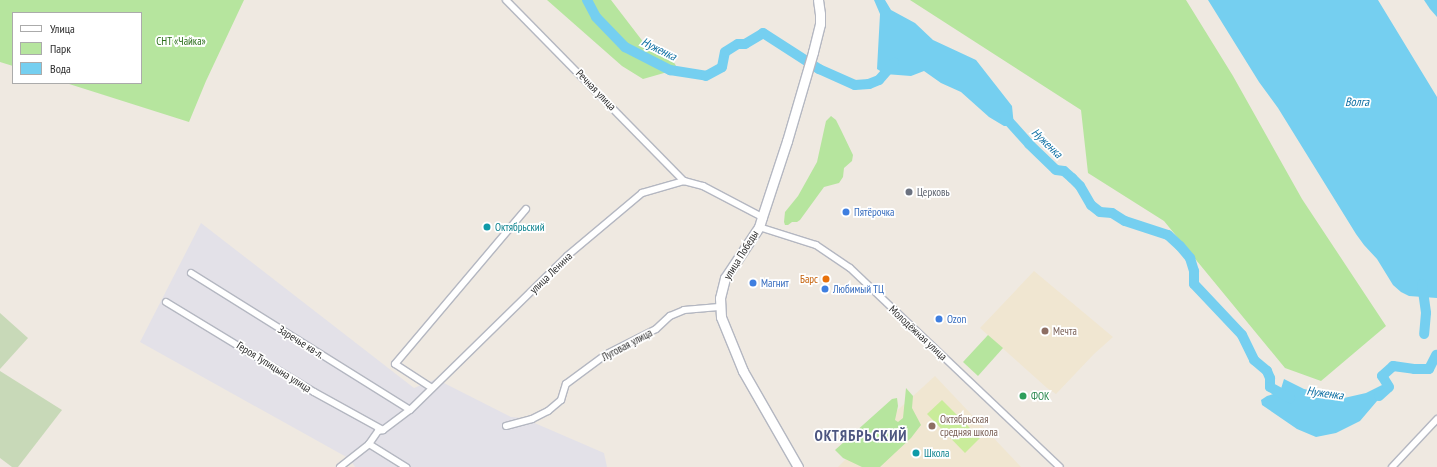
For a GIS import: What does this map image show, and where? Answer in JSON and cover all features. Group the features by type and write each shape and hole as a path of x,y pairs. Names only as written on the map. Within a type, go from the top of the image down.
{"street":[{"name":"Речная улица","path":"506,0 684,181"},
{"name":"улица Победы","path":"798,467 746,375 725,330 720,307 721,289 725,278 759,227 813,52 820,24 818,0"},
{"path":"684,181 703,186 762,217"},
{"name":"улица Ленина","path":"341,467 369,444 375,434 383,430 410,410 567,256 642,193 684,181"},
{"path":"432,388 395,364 526,209"},
{"name":"Молодёжная улица","path":"759,227 816,245 850,268 1060,467"},
{"name":"Заречье кв-л.","path":"191,273 410,410"},
{"name":"Героя Тупицына улица","path":"166,302 314,392 383,430"},
{"name":"Луговая улица","path":"506,426 532,419 548,411 561,400 566,384 605,355 656,329 670,316 684,310 720,307"},
{"path":"1392,467 1437,418"},
{"path":"369,444 406,467"}],"shaded area":[{"path":"201,223 414,388 436,379 511,417 523,418 604,453 607,467 355,467 350,459 140,342"},
{"name":"Мечта","path":"1034,271 1113,337 1094,354 1056,394 1047,388 980,328"},
{"name":"Октябрьская средняя школа","path":"935,376 1021,467 838,467 867,438"}],"green space":[{"name":"СНТ «Чайка»","path":"0,0 244,0 206,81 189,122 69,84 142,84 142,12 12,12 12,66 0,62"},
{"path":"547,0 611,0 644,43 673,61 678,69 643,79 622,66"},
{"path":"910,0 1186,0 1233,76 1302,199 1386,326 1321,381 1285,368 1164,221 1088,173 1081,110"},
{"path":"831,116 836,120 853,155 852,161 844,168 843,177 839,183 824,187 800,220 785,225 785,212 798,196 817,162 826,121"},
{"path":"0,313 28,338 0,369"},
{"path":"988,335 1003,348 978,376 963,362"},
{"path":"0,371 62,410 18,467 12,467 0,458"},
{"path":"906,388 913,396 912,408 921,425 911,438 880,467 862,467 843,458 835,450 892,399 897,398 898,406 895,420 898,422 903,418"},
{"path":"942,400 980,438 965,453 927,414"}],"water":[{"path":"874,0 885,0 891,10 915,23 933,40 976,60 1012,106 1014,126 1004,126 989,117 961,92 941,83 924,71 911,76 885,74 877,69 880,14"},
{"name":"Волга","path":"1208,0 1378,0 1437,97 1437,298 1409,296 1401,292 1393,285 1377,259 1356,234 1278,108 1259,82"},
{"path":"1424,0 1437,0 1437,17 1430,9"},
{"path":"1284,379 1304,389 1344,398 1366,393 1382,385 1389,387 1390,392 1377,401 1360,421 1336,433 1316,437 1297,429 1262,405 1261,400 1267,396 1280,392"}],"waterway":[{"name":"Нуженка","path":"587,0 596,17 625,47 670,70 706,76 722,67 725,52 738,44 745,44 763,33 819,69 855,85 869,84 879,80 894,63"},
{"name":"Нуженка","path":"1004,116 1029,144 1056,170 1064,171 1072,178 1080,186 1091,205 1100,212 1112,213 1125,221 1168,235 1180,246 1190,258 1194,271 1194,284 1242,335 1254,360 1267,371 1270,378 1270,387 1290,398"},
{"name":"Нуженка","path":"1422,284 1426,313 1424,334"},
{"name":"Нуженка","path":"1379,396 1389,387 1382,376 1393,366 1414,369 1429,369 1436,355"}],"place":[{"name":"Церковь","path":"909,192"},
{"name":"Пятёрочка","path":"846,212"},
{"name":"Октябрьский","path":"487,227"},
{"name":"Барс","path":"826,279"},
{"name":"Магнит","path":"753,283"},
{"name":"Любимый ТЦ","path":"825,289"},
{"name":"Ozon","path":"939,319"},
{"name":"Мечта","path":"1045,331"},
{"name":"ФОК","path":"1023,396"},
{"name":"Октябрьская средняя школа","path":"932,426"},
{"name":"Школа","path":"916,453"}],"district":[{"name":"ОКТЯБРЬСКИЙ","path":"861,436"}]}
